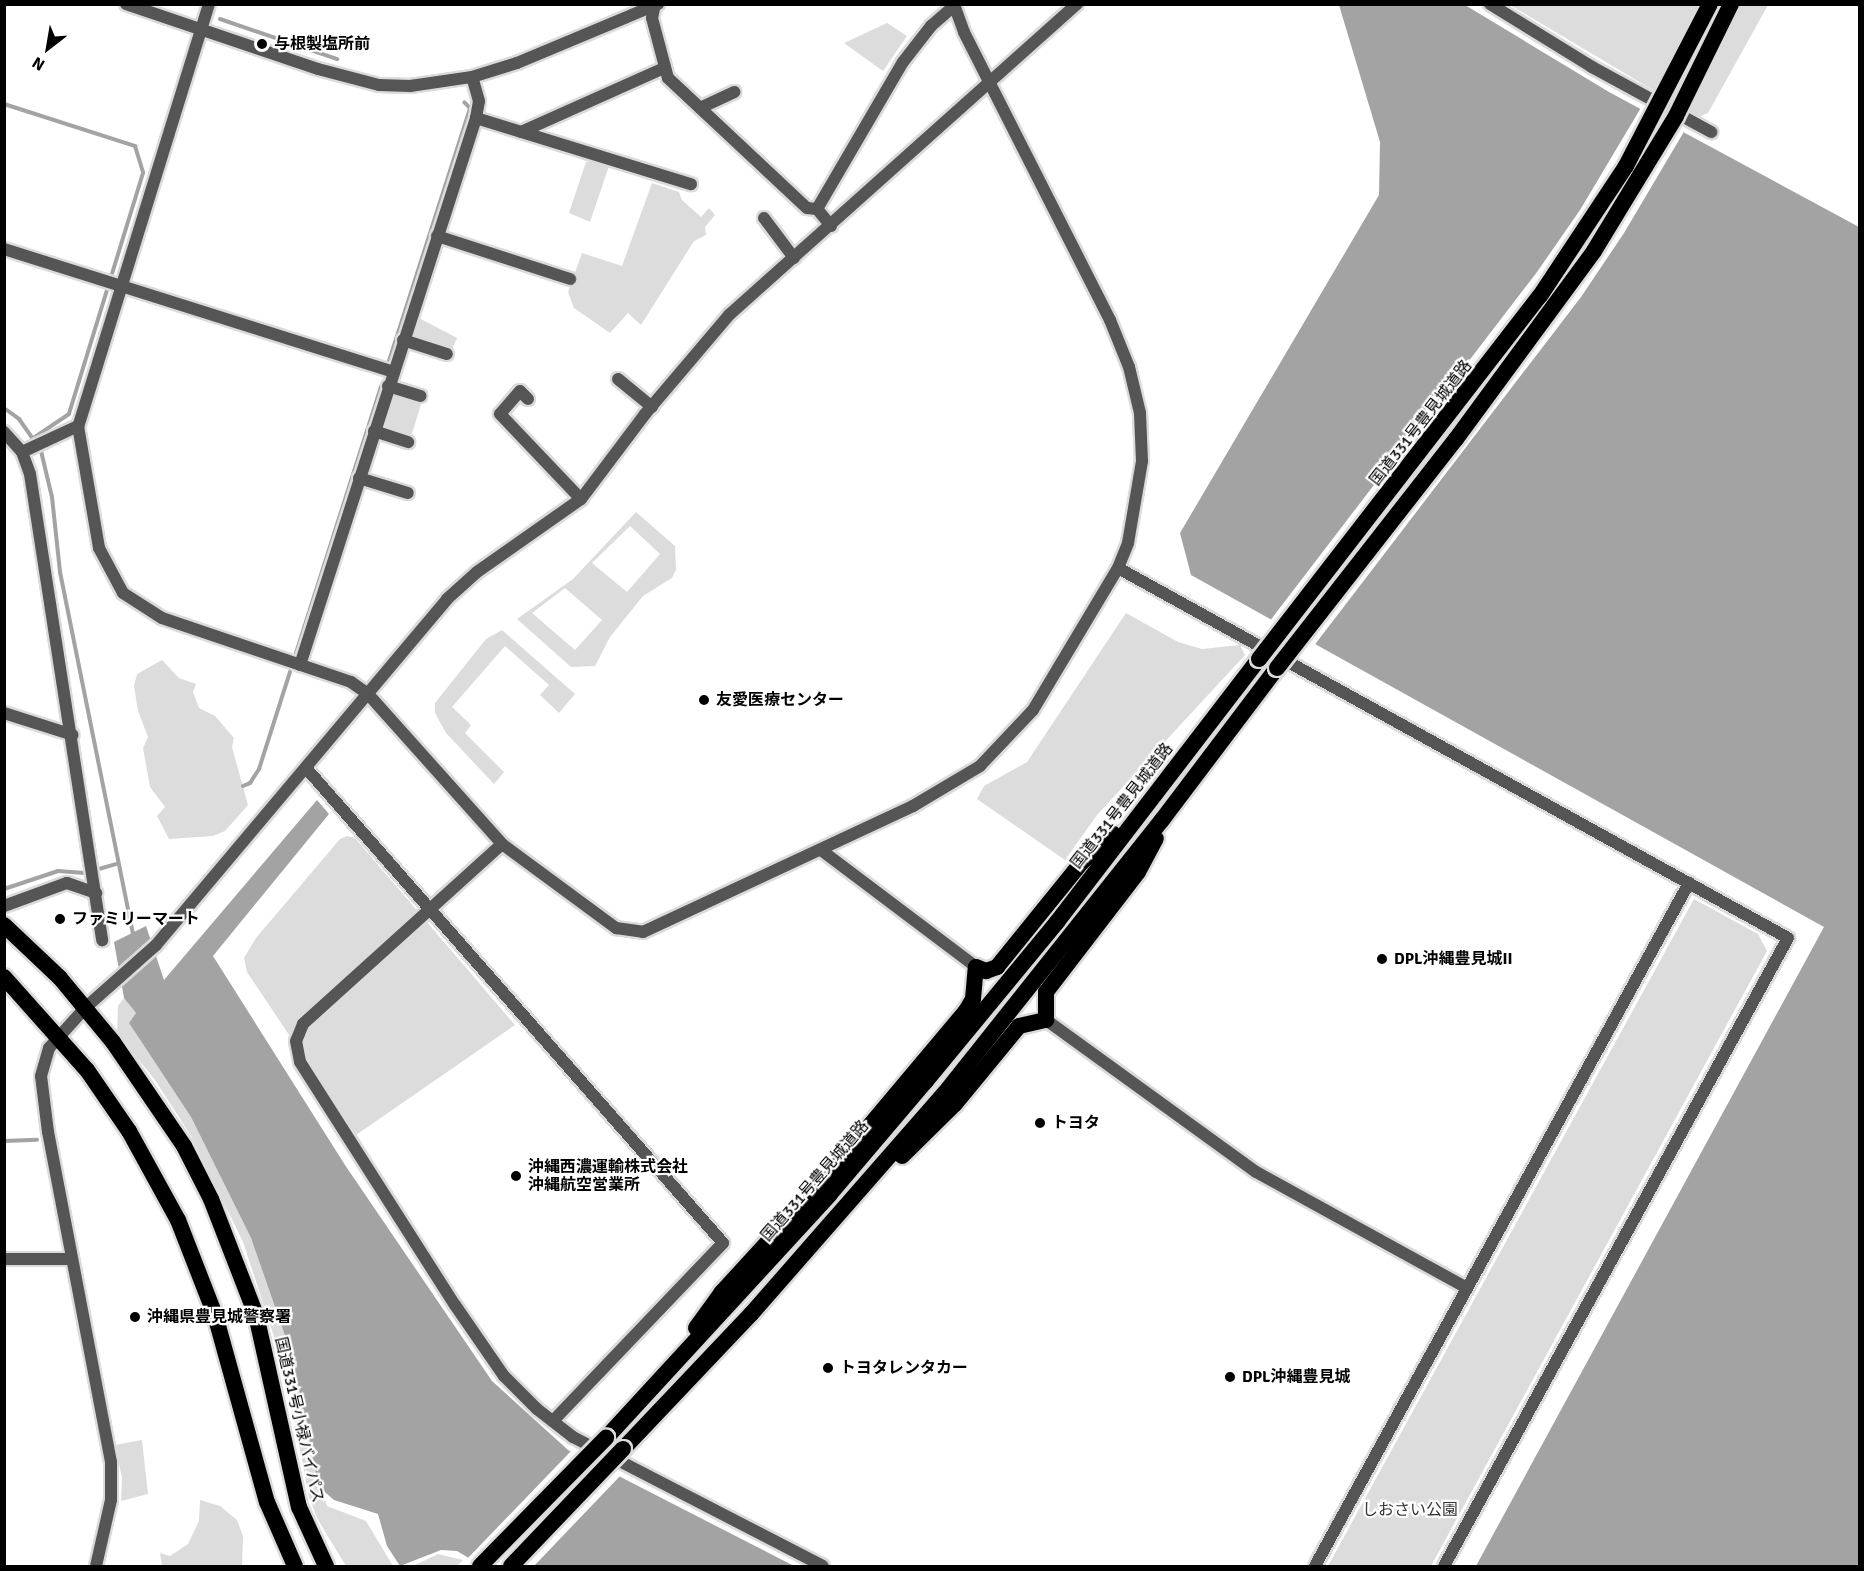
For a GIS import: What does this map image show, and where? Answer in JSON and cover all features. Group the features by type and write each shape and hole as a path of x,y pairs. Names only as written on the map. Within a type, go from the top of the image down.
{"highway":[{"name":"国道331号豊見城道路","path":"480,1566 606,1438 830,1194 926,1081 1056,921 1146,802 1441,426 1577,242 1626,166 1710,4"},
{"path":"858,1196 1162,820 1276,668 1456,439 1594,251 1676,116 1731,4"},
{"path":"653,1387 722,1292 819,1186 966,1011 973,999 976,967 986,971 997,967 1082,862 1146,802"},
{"path":"511,1566 858,1196 955,1104 1019,1026 1046,1020 1046,992 1138,872 1162,820"},
{"name":"国道331号小禄バイパス","path":"4,925 85,1008 160,1108 211,1199 256,1315 299,1507 326,1566"},
{"path":"4,977 59,1034 129,1131 178,1220 215,1315 267,1502 296,1566"}],"street":[{"path":"126,4 318,69 379,85 439,84 472,77 517,63 656,5"},
{"path":"208,4 78,426 99,548 123,593 162,618 351,682 368,694 502,844 616,928 643,932 821,850 937,794 999,750 1033,710 1118,568 1135,512 1142,460 1140,413 1132,375 1110,320 989,83 955,5 931,26 903,62 817,209"},
{"path":"96,1566 111,1500 111,1462 42,1087 45,1057 59,1034 156,945 462,584 581,499 711,334 1077,4"},
{"path":"1490,4 1592,67 1711,132"},
{"path":"656,5 652,18 663,69 700,108 807,208 817,209 831,226"},
{"path":"521,132 663,69"},
{"path":"300,665 476,118 479,101 472,77"},
{"path":"700,108 734,92"},
{"path":"476,118 691,184"},
{"path":"764,218 794,258"},
{"path":"437,236 570,279"},
{"path":"4,249 393,372"},
{"path":"403,340 447,354"},
{"path":"618,379 652,407"},
{"path":"388,386 420,396"},
{"path":"528,399 520,391 500,414 581,499"},
{"path":"22,452 52,436 78,426"},
{"path":"374,431 408,442"},
{"path":"4,432 22,452 30,474 73,735 102,940"},
{"path":"359,478 408,493"},
{"path":"1118,568 1788,938 1444,1566"},
{"path":"4,712 73,735"},
{"path":"306,768 723,1243 553,1421"},
{"path":"502,844 303,1024 296,1041 296,1051 455,1305 504,1376 573,1437 658,1483 823,1566"},
{"path":"821,850 976,967"},
{"path":"4,906 67,883 96,889"},
{"path":"1315,1566 1465,1287 1689,883"},
{"path":"1046,1020 1256,1172 1465,1287"},
{"path":"4,1259 72,1259"}],"green space":[{"path":"1510,5 1768,5 1708,113 1698,117"},
{"path":"887,23 907,36 883,71 844,43"},
{"path":"596,161 609,166 590,222 569,213 586,162"},
{"path":"652,183 679,192 682,200 701,217 709,208 715,215 705,227 706,235 694,241 641,325 628,313 610,333 574,308 568,292 582,253 622,266"},
{"path":"417,317 457,338 452,349 411,336"},
{"path":"394,393 422,401 411,437 383,429"},
{"path":"636,512 675,546 676,570 672,578 643,596 610,637 595,666 571,667 517,619 573,579","holes":["630,526 660,554 627,592 592,563","565,588 602,620 575,650 532,613"]},
{"path":"1126,613 1178,642 1202,649 1240,645 1245,655 1097,815 1065,860 977,799 984,786 1027,762"},
{"path":"502,630 575,694 559,713 540,695 549,685 505,646 452,707 471,725 465,733 504,772 494,784 446,733 435,713 435,703 486,639"},
{"path":"162,660 179,678 196,684 193,692 199,708 215,716 234,738 232,747 248,805 225,831 213,836 169,839 157,816 165,807 150,787 143,748 148,737 138,711 134,686 137,674"},
{"path":"347,836 355,838 515,1025 356,1135 247,972 244,958 256,938 340,839"},
{"name":"しおさい公園","path":"1694,899 1758,934 1767,951 1431,1566 1328,1566"},
{"path":"124,998 136,1013 129,1023 191,1117 251,1238 291,1353 318,1480 327,1506 366,1521 393,1566 346,1566 318,1520 309,1497 285,1370 243,1242 191,1136 155,1080 117,1033 118,1006"},
{"path":"142,1440 148,1494 121,1501 122,1478 115,1445"},
{"path":"200,1500 220,1506 237,1520 243,1536 242,1566 162,1566 160,1553 170,1556 188,1544 199,1521"},
{"path":"438,1554 463,1560 457,1566 413,1566"}],"shaded area":[{"path":"1339,5 1465,5 1609,92 1859,227 1859,1566 1476,1566 1824,927 1191,575 1180,533 1379,195 1380,142"},
{"path":"317,800 329,814 213,956 345,1165 492,1381 568,1450 794,1566 482,1566 457,1551 441,1550 400,1566 387,1546 378,1514 334,1500 319,1487 291,1353 251,1238 191,1117 129,1023 136,1013 124,998 114,942 146,926 164,980"}],"pier":[{"path":"1642,106 1685,130 1624,233 1581,297 1313,647 1269,622 1537,272 1580,210"},
{"path":"573,1449 621,1475 534,1566 477,1566 466,1560"}],"waterway":[{"path":"220,19 337,59"},
{"path":"388,364 470,108 464,102"},
{"path":"4,104 135,146 143,173 69,414 32,439"},
{"path":"296,653 381,386"},
{"path":"4,408 19,419 41,451 52,497 60,572 133,934"},
{"path":"243,786 250,783 259,769 290,672"},
{"path":"4,889 58,871 85,873 116,864"},
{"path":"4,1141 37,1140"}],"place":[{"name":"与根製塩所前","path":"262,44"},
{"name":"友愛医療センター","path":"704,700"},
{"name":"ファミリーマート","path":"60,919"},
{"name":"DPL沖縄豊見城II","path":"1382,959"},
{"name":"トヨタ","path":"1040,1123"},
{"name":"沖縄西濃運輸株式会社 沖縄航空営業所","path":"516,1176"},
{"name":"沖縄県豊見城警察署","path":"135,1317"},
{"name":"トヨタレンタカー","path":"828,1368"},
{"name":"DPL沖縄豊見城","path":"1230,1377"}]}
